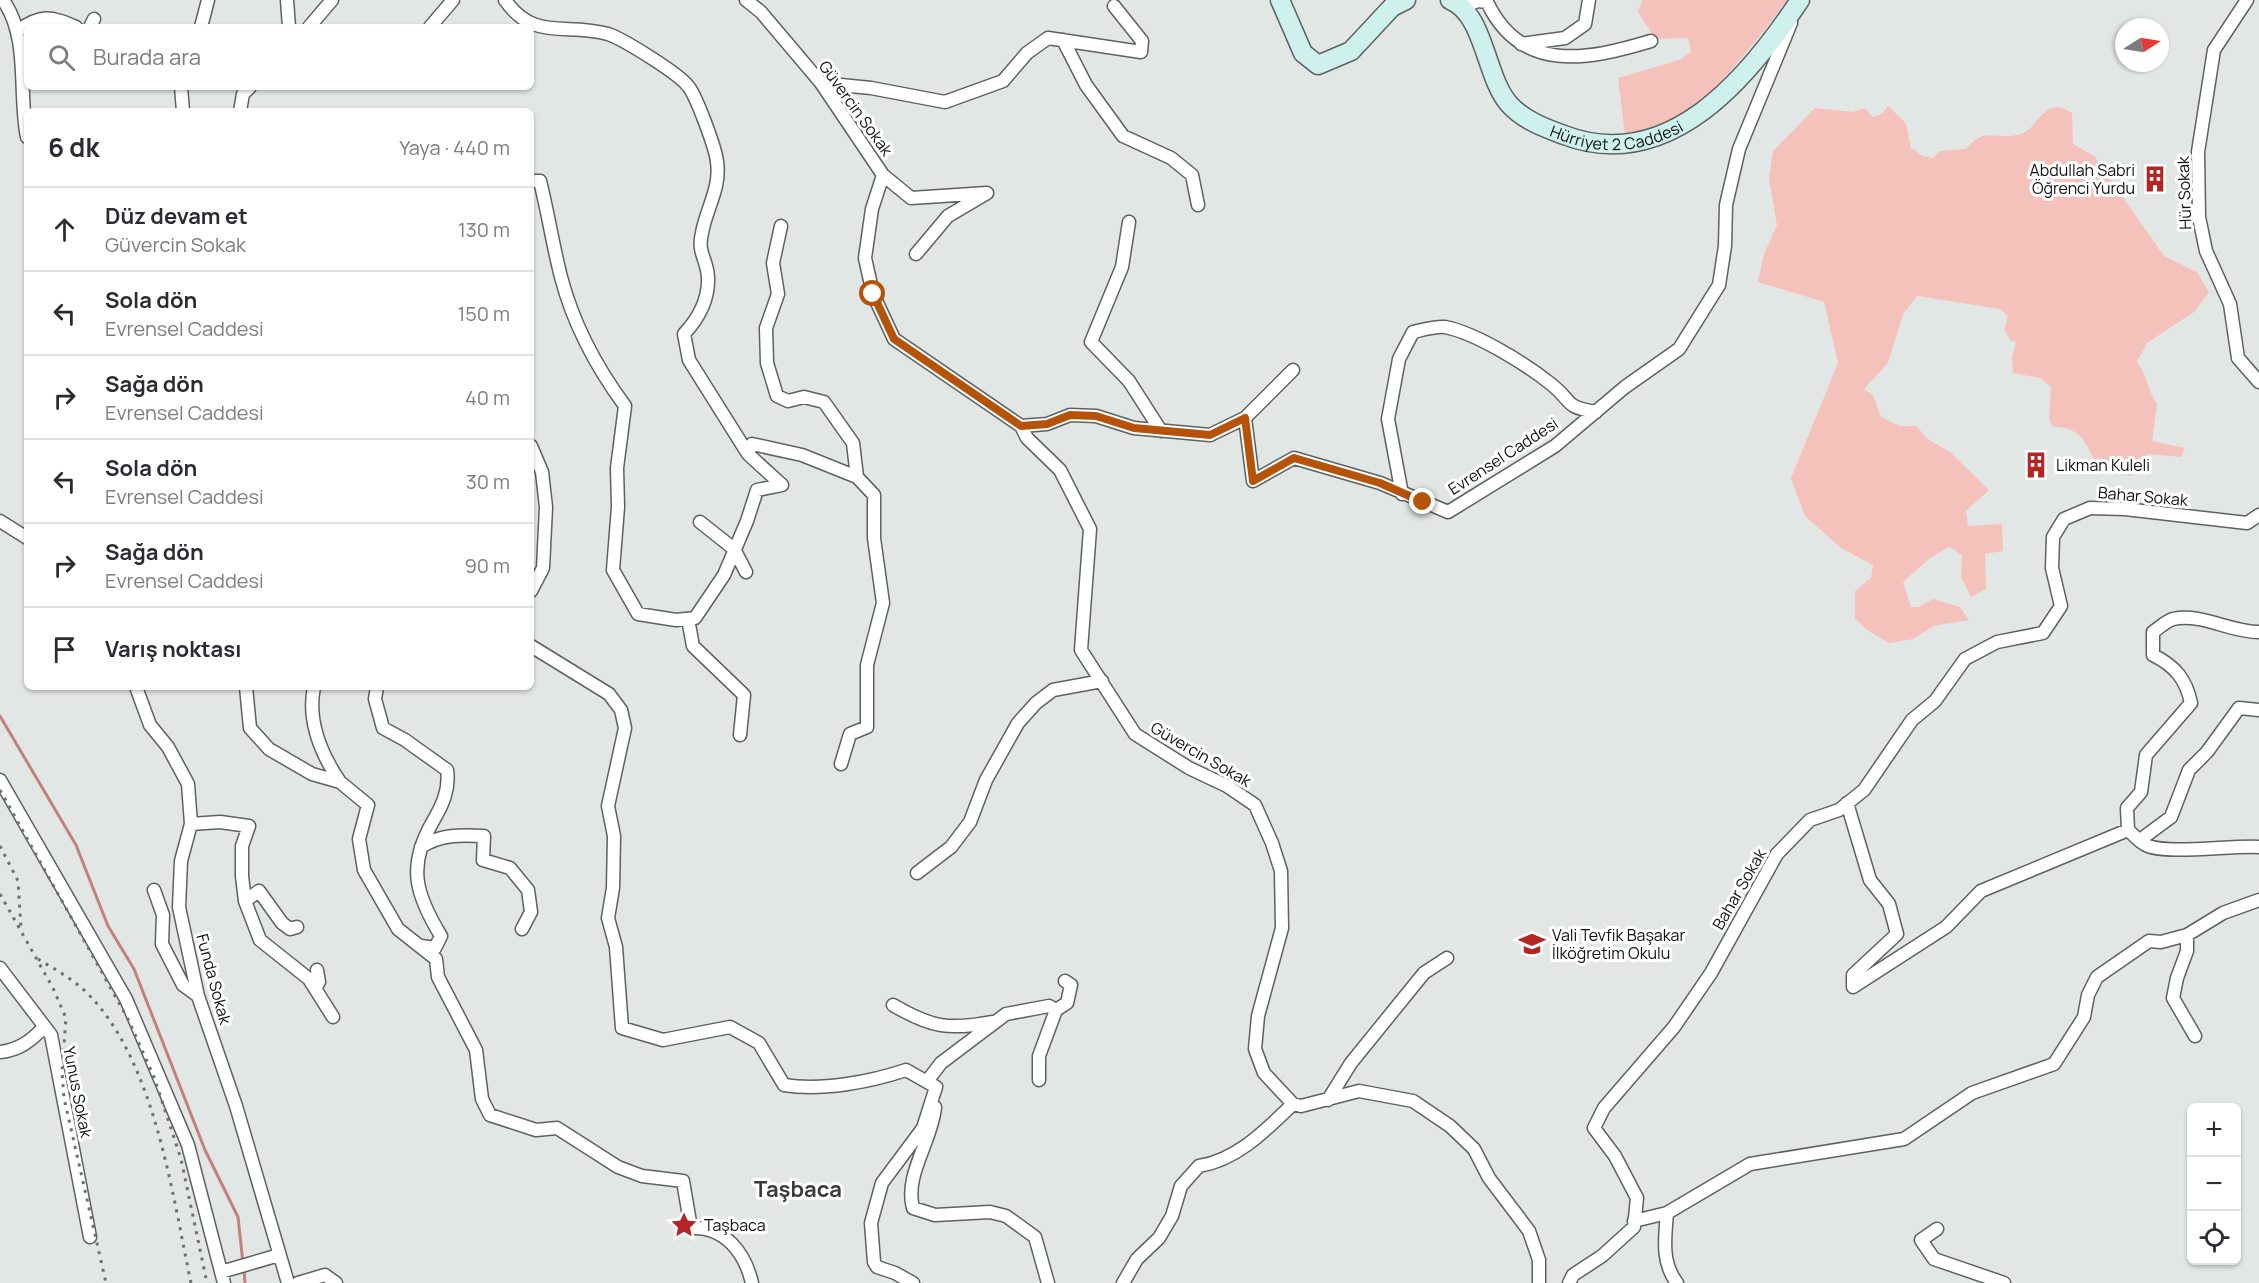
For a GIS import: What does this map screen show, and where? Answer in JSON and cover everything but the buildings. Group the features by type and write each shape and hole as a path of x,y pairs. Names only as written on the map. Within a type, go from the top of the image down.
{"street":[{"path":"3,0 16,24 24,124"},
{"path":"202,24 208,0"},
{"path":"287,0 289,24"},
{"path":"312,24 332,0"},
{"path":"432,24 453,0"},
{"path":"505,0 516,16 531,24"},
{"name":"Güvercin Sokak","path":"746,0 761,12 821,83 883,175 872,209 865,258 873,294 894,339 1021,426 1027,438 1060,470 1090,529 1081,650 1135,734 1189,768 1227,786 1255,805 1272,843 1281,871 1282,928 1258,1016 1255,1049 1264,1073 1293,1104"},
{"path":"1281,0 1302,53 1318,65 1351,51 1392,7 1406,0"},
{"path":"1521,44 1565,38 1585,24 1589,0"},
{"name":"Hürriyet 2 Caddesi","path":"1456,4 1471,19 1499,89 1510,104 1544,128 1579,141 1600,145 1646,139 1672,131 1701,115 1736,81 1777,34 1801,0"},
{"name":"Evrensel Caddesi","path":"1245,418 1253,481 1294,458 1380,483 1448,512 1555,446 1625,387 1679,349 1719,285 1725,246 1726,206 1739,149 1801,0"},
{"name":"Hür Sokak","path":"2247,0 2214,50 2198,152 2199,198 2200,229 2206,251 2230,304 2238,358 2259,382"},
{"path":"1456,4 1487,2 1504,30 1521,44 1539,53 1603,55 1651,41"},
{"path":"821,83 871,88 945,102 1003,81 1027,53 1048,38 1141,52 1142,41 1114,6"},
{"path":"27,24 34,19 55,18 69,24"},
{"path":"534,25 608,35 638,50 688,86 717,162 716,192 705,219 699,248 708,276 703,306 701,316 684,334 689,360 748,454 782,484 757,489 747,521 724,575 695,618 676,620 638,614 613,570 618,507 617,468 625,406 604,378 582,332 562,279 540,182 534,181"},
{"path":"17,31 24,26"},
{"path":"1063,40 1086,85 1123,136 1171,158 1192,175 1198,205"},
{"path":"181,90 183,108"},
{"path":"241,108 243,94 247,90"},
{"path":"883,175 911,198 987,194 948,216 916,254"},
{"path":"1129,222 1122,267 1091,342 1129,381 1161,431"},
{"path":"781,226 773,263 778,294 766,328 767,363 777,396 788,401 804,397 824,402 853,443 857,477"},
{"path":"1402,494 1388,419 1399,359 1413,332 1444,327 1503,351 1553,385 1572,407 1596,412"},
{"path":"1021,426 1047,424 1070,415 1078,415 1096,416 1134,428 1210,435 1245,418 1293,370"},
{"path":"748,454 752,444 802,455 857,477 874,495 874,538 883,603 867,665 867,728 850,734 841,764"},
{"path":"534,453 542,472 546,507 543,568 534,585"},
{"name":"Bahar Sokak","path":"1634,1221 1637,1198 1615,1156 1594,1128 1604,1108 1674,1027 1711,973 1778,854 1810,820 1839,810 1864,790 1912,720 1935,701 1965,658 1997,642 2043,633 2061,606 2052,558 2053,537 2064,519 2090,508 2125,509 2247,523 2259,515"},
{"path":"0,521 24,536"},
{"path":"700,522 734,549 746,572"},
{"path":"2259,632 2246,632 2196,618 2172,619 2153,632 2153,655 2173,665 2187,686 2191,704 2146,755 2141,792 2127,808 2128,830 2146,845 2179,849 2233,845 2259,847"},
{"path":"688,619 693,646 744,695 740,735"},
{"path":"534,651 609,693 621,710 625,728 608,806 614,836 613,888 608,918 616,947 622,1028 663,1040 730,1027 759,1043 784,1085 806,1089 875,1081 906,1070 932,1084"},
{"path":"917,873 951,847 970,822 986,780 1018,723 1036,703 1053,690 1102,681"},
{"name":"Funda Sokak","path":"137,690 150,724 168,747 188,784 190,824 181,861 180,907 198,996 236,1106 288,1283"},
{"path":"246,690 250,728 268,749 312,774 340,782"},
{"path":"314,690 314,726 331,769 340,782 368,805 359,839 364,870 398,929 436,959 438,977 476,1050 482,1099 490,1115 536,1130 557,1128 618,1167 642,1176 683,1181 691,1228 704,1227 727,1238 742,1254 752,1283"},
{"path":"376,690 375,699 383,728 405,740 447,770 449,783 442,807 421,847 416,882 427,914 441,936 435,948 420,946"},
{"path":"2140,840 2171,817 2189,770 2206,752 2239,708 2259,710"},
{"path":"0,780 126,999 188,1145 222,1277 237,1267 279,1255"},
{"path":"1847,803 1870,880 1889,904 1897,934 1853,975 1853,987 1946,927 1981,891 2128,830"},
{"path":"190,824 220,822 249,826 242,846 245,901 261,940 316,987 333,1017"},
{"path":"421,847 433,839 454,835 484,836 483,860 510,868 528,890 531,912 522,928"},
{"path":"154,890 163,915 162,944 183,985 198,996"},
{"path":"245,901 259,891 282,923 290,929 297,927"},
{"path":"1569,1283 1573,1275 1602,1256 1634,1227 1634,1221 1667,1213 1750,1164 1904,1140 1971,1093 2054,1064 2084,1017 2088,995 2097,977 2111,965 2149,941 2162,942 2187,935 2223,913 2259,900"},
{"path":"2187,935 2187,951 2177,978 2173,998 2195,1036"},
{"path":"1328,1100 1351,1063 1424,973 1447,958"},
{"name":"Yunus Sokak","path":"0,968 51,1035 90,1237"},
{"path":"316,987 320,982 317,970"},
{"path":"1039,1080 1039,1056 1056,1010 1067,1003 1071,985 1065,981"},
{"path":"892,1005 922,1022 960,1028 998,1021"},
{"path":"913,1283 895,1273 876,1267 871,1222 882,1183 923,1128 932,1084 941,1063 1006,1014 1049,1006 1056,1010"},
{"path":"0,1052 13,1051 44,1028"},
{"path":"932,1084 934,1123 909,1193 914,1209 935,1215 990,1212 1006,1216 1035,1237 1048,1283"},
{"path":"1123,1283 1137,1259 1159,1238 1172,1216 1181,1186 1199,1166 1220,1163 1261,1135 1293,1104 1301,1106 1359,1090 1413,1101 1450,1126 1474,1149 1489,1178 1529,1231 1539,1260 1539,1283"},
{"path":"1667,1213 1664,1248 1668,1272 1677,1283"},
{"path":"1937,1229 1921,1240 1934,1259 2004,1283"},
{"path":"298,1283 326,1275 336,1283"}],"shaded area":[{"path":"1642,0 1787,0 1738,62 1682,117 1662,127 1625,135 1618,78 1679,60 1691,52 1688,38 1655,39 1638,12"},
{"path":"1888,106 1906,123 1911,148 1923,156 1933,158 1940,151 1966,149 1973,142 1985,136 2009,136 2025,132 2047,110 2054,107 2072,113 2073,144 2094,156 2164,256 2197,272 2209,292 2194,312 2147,343 2137,362 2157,404 2152,441 2185,448 2181,457 2148,454 2131,476 2097,466 2081,437 2070,430 2052,426 2049,419 2051,387 2040,378 2013,373 2012,357 2016,342 2011,341 2004,330 2008,316 2000,309 1917,296 1903,314 1888,363 1864,389 1873,395 1881,417 1900,426 1917,426 1926,438 1950,452 1989,490 1966,511 1968,526 2002,524 2003,551 1985,554 1986,589 1971,597 1961,577 1962,555 1949,547 1930,558 1903,582 1911,607 1919,607 1933,599 1960,607 1969,620 1934,626 1913,639 1889,643 1867,630 1855,618 1855,591 1871,578 1873,565 1841,548 1805,516 1791,478 1838,363 1824,302 1758,282 1764,254 1777,225 1769,179 1773,151 1815,108 1853,112 1865,108 1873,117 1883,113"}],"waterway":[{"path":"0,716 76,845 108,926 134,969 205,1150 238,1217 243,1263"},
{"path":"244,1270 245,1283"}],"railway":[{"path":"0,790 129,1021 154,1077 181,1159 207,1283"},
{"path":"0,846 18,881 21,928"},
{"path":"0,894 53,988 66,1018 62,1072 64,1098 106,1283"},
{"path":"38,959 72,980 90,996 112,1024 131,1057 158,1131 191,1283"}],"place":[{"name":"Abdullah Sabri Öğrenci Yurdu","path":"2155,179"},
{"name":"Likman Kuleli","path":"2036,465"},
{"name":"Vali Tevfik Başakar İlköğretim Okulu","path":"1532,944"},
{"name":"Taşbaca","path":"684,1225"}],"district":[{"name":"Taşbaca","path":"798,1189"}],"route":[{"path":"873,294 894,339 1021,426 1047,424 1070,415 1096,416 1134,428 1178,434 1210,435 1245,418 1248,460 1253,481 1294,458 1380,483 1423,502"}]}
